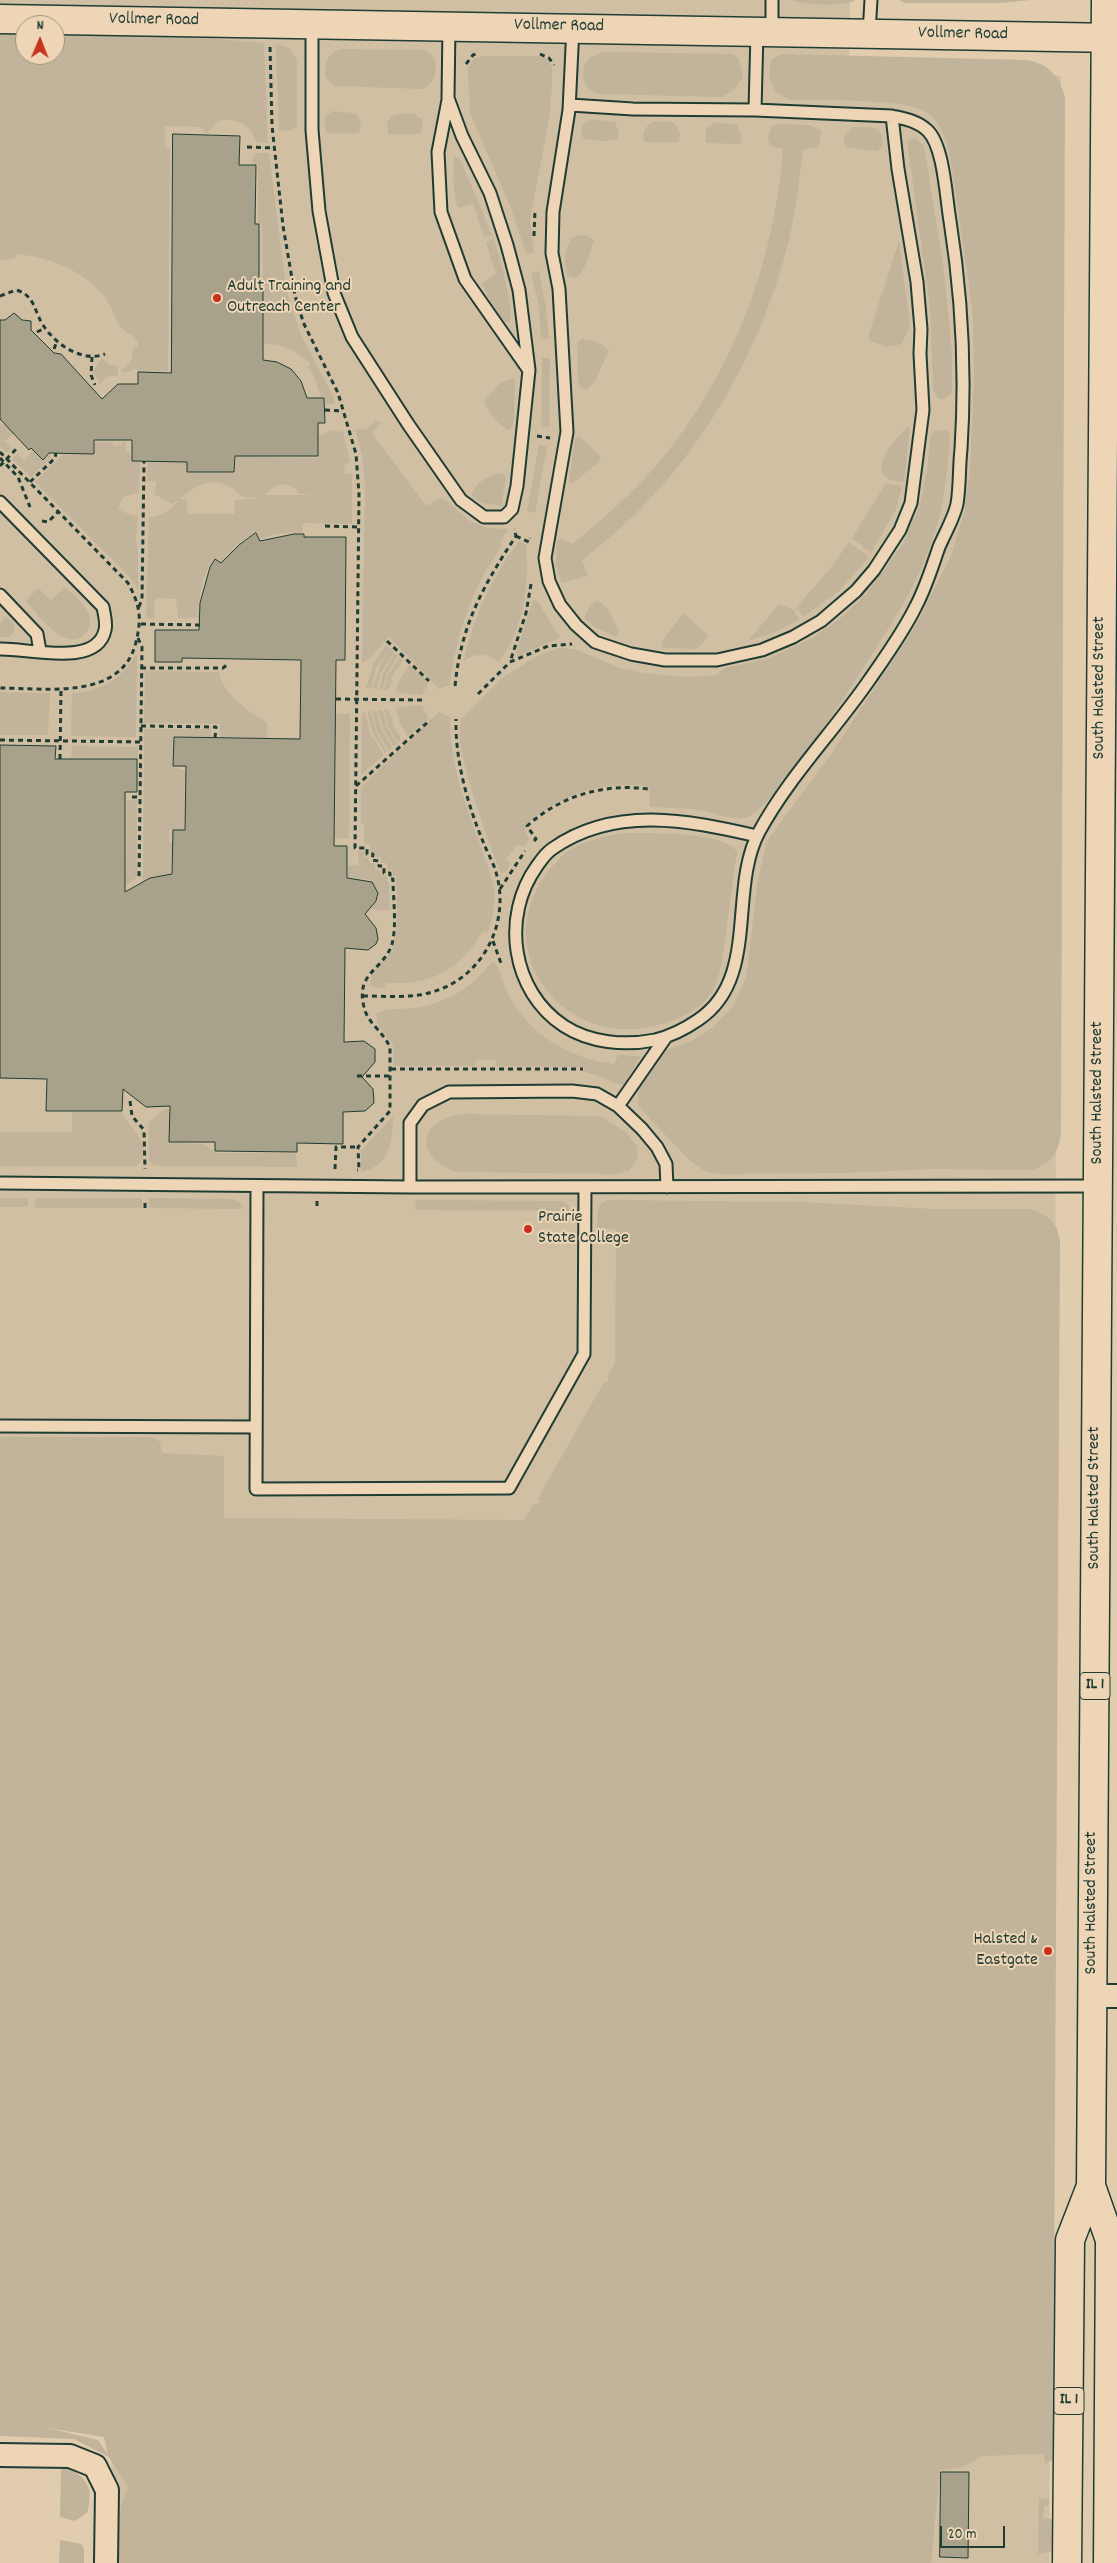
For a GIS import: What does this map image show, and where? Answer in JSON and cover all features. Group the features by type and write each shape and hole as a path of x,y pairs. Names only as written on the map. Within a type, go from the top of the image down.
{"main road":[{"name":"South Halsted Street","path":"1067,2563 1070,2240 1091,2186 1105,1996 1098,1186 1105,728 1109,672 1110,615 1111,38 1106,0"},
{"name":"Vollmer Road","path":"0,19 765,30 1111,38"},
{"name":"South Halsted Street","path":"1091,2186 1110,2240 1113,2269 1113,2496 1108,2563"}],"street":[{"path":"0,2455 70,2456 95,2466 107,2490 106,2563"}],"lane":[{"path":"755,110 765,30 772,0"},
{"path":"869,33 871,0"},
{"path":"312,24 312,122 317,193 334,294 352,336 408,424 461,500 484,516 504,517 512,509 517,486 529,370 519,290 490,192 462,136 448,98"},
{"path":"448,25 448,98 438,152 441,212 464,279 529,370"},
{"path":"573,27 570,105 553,212 552,245 559,289 567,432 545,558 550,582 560,604 576,626 595,642 631,654 665,660 716,660 762,650 821,621 856,591 874,570 900,530 907,512 918,458 923,410 920,354 922,329 917,282 898,169 892,116"},
{"path":"570,105 633,109 755,110 892,116 913,120 930,132 940,156 956,255 965,368 956,504 916,606 870,679 772,810 757,836 748,863 739,944 726,988 718,1002 705,1015 666,1038 625,1043 602,1041 579,1034 561,1024 547,1011 533,993 521,969 515,946 516,910 523,890 546,853 573,834 611,822 659,820 706,824 757,836"},
{"path":"0,502 103,607 106,628 102,640 91,650 72,654 0,650"},
{"path":"0,595 37,634 40,651"},
{"path":"618,1106 666,1038"},
{"path":"410,1187 410,1123 423,1105 449,1092 572,1091 597,1094 618,1106 656,1147 666,1164 667,1187"},
{"path":"0,1183 410,1187 1098,1186"},
{"path":"257,1186 256,1489 509,1488 584,1354 585,1187"},
{"path":"0,1426 256,1427"}],"path":[{"path":"270,44 270,87 275,148 283,226 295,296 304,324 329,372 343,411 358,468 356,848 367,848 366,854 372,854 372,860 379,861 378,866 384,866 384,873 390,873 390,879 393,879 392,944 386,956 364,982 363,996 364,1008 388,1041 392,1057 390,1111 358,1147 358,1170 351,1170"},
{"path":"247,147 275,148"},
{"path":"0,296 16,290 26,295 34,303 46,328 57,341 74,352 92,357 105,354"},
{"path":"37,332 46,328"},
{"path":"54,349 57,341"},
{"path":"92,357 91,375 95,385"},
{"path":"325,410 343,411"},
{"path":"537,436 551,438"},
{"path":"0,466 18,448"},
{"path":"30,482 55,458 56,453"},
{"path":"0,458 18,477 32,511"},
{"path":"138,608 142,599 144,461"},
{"path":"38,517 43,522 48,522 59,511"},
{"path":"455,686 461,649 474,607 492,570 516,536 514,528 518,525"},
{"path":"325,526 359,527"},
{"path":"516,536 529,542 532,533"},
{"path":"510,662 526,613 532,579"},
{"path":"141,624 200,625"},
{"path":"137,637 142,647 139,878"},
{"path":"387,641 430,681"},
{"path":"478,694 510,662 548,646 558,644 577,645"},
{"path":"141,668 223,668 228,664"},
{"path":"60,759 61,689"},
{"path":"336,699 422,700"},
{"path":"363,996 425,994 445,988 472,968 484,956 493,940 499,911 499,890 495,869 468,798 460,764 456,719"},
{"path":"356,786 430,720"},
{"path":"141,726 216,727 215,738"},
{"path":"0,740 140,742"},
{"path":"499,890 522,855 536,839 528,826 537,818 561,803 585,793 624,787 648,789"},
{"path":"132,797 140,797"},
{"path":"391,1069 584,1069"},
{"path":"357,1076 391,1076"},
{"path":"130,1101 132,1116 144,1130 146,1169"},
{"path":"343,1170 335,1170 336,1147 358,1147"},
{"path":"145,1198 145,1208"}],"shaded area":[{"name":"Prairie State College","path":"0,0 850,0 849,69 1061,76 1049,2563 111,2563 112,2388 0,2383"},
{"path":"791,0 855,0 843,4 824,4"},
{"path":"899,0 1031,0 1000,3 905,3"},
{"path":"0,32 15,33 15,65 65,65 65,33 163,34 264,43 268,143 256,142 247,126 231,120 218,121 206,134 201,127 165,126 165,147 170,147 168,371 137,372 137,369 132,369 131,372 120,372 131,361 133,348 138,347 138,343 120,325 107,300 78,273 42,258 16,254 15,259 0,260"},
{"path":"276,44 289,48 297,60 297,125 292,130 279,131"},
{"path":"342,49 426,50 434,59 436,71 431,82 422,89 334,86 326,78 326,63 333,53"},
{"path":"603,52 733,54 739,59 743,76 735,89 722,97 601,94 586,85 583,75 589,58"},
{"path":"782,54 1027,60 1035,62 1052,72 1060,83 1065,97 1061,1131 1059,1145 1053,1156 1044,1165 1031,1170 935,1169 845,1173 717,1174 705,1171 689,1160 639,1107 638,1089 664,1051 691,1041 713,1027 733,1006 746,978 758,879 767,841 831,754 916,625 951,556 964,513 970,470 974,378 973,319 950,156 942,130 930,115 913,107 880,102 791,100 784,97 775,89 770,79 772,59"},
{"path":"482,56 540,56 547,59 552,67 549,120 530,219 534,252 526,254 511,208 470,114 468,68 474,58"},
{"path":"333,111 358,115 361,123 359,133 331,134 326,132 324,117"},
{"path":"414,114 423,120 421,134 388,134 387,123 391,116"},
{"path":"592,119 615,122 619,132 618,140 584,139 581,133 582,127"},
{"path":"655,121 674,122 680,133 679,142 645,142 643,135 645,129"},
{"path":"714,122 737,125 741,134 741,144 706,143 706,129"},
{"path":"777,124 808,125 821,130 819,147 803,149 789,240 775,287 758,332 737,376 713,418 685,457 654,494 620,529 582,560 588,576 562,583 556,566 557,541 562,539 572,544 640,484 686,427 708,392 728,354 746,315 771,233 783,149 770,146 768,137 772,126"},
{"path":"853,127 878,129 883,140 880,149 877,151 845,147 844,136"},
{"path":"915,138 924,146 944,271 952,353 952,393 944,399 939,399 933,390 930,308 908,148 908,140"},
{"path":"255,153 269,153 286,288 301,335 333,396 335,404 326,405 325,398 321,397 314,377 308,367 311,364 306,359 284,347 264,344 262,224 258,224 258,165 254,164 252,160"},
{"path":"454,157 460,159 492,235 484,237 473,204 459,208 457,206 453,182"},
{"path":"578,235 588,236 594,241 584,268 577,278 570,277 567,274 565,257 570,241"},
{"path":"494,239 508,295 511,317 509,323 504,321 496,312 482,283 496,274 486,242"},
{"path":"899,241 910,325 902,344 887,347 870,341 868,337"},
{"path":"539,271 546,307 549,339 541,339 539,307 531,273"},
{"path":"582,339 598,342 609,350 596,379 587,390 580,387 578,381 577,343"},
{"path":"102,358 109,365 118,366 118,375 106,377 100,385 93,371"},
{"path":"542,358 550,358 549,427 541,427"},
{"path":"515,379 514,419 512,427 507,430 493,418 484,403 493,390 501,383 506,380"},
{"path":"376,420 381,423 372,433 426,506 442,497 470,521 487,528 508,529 500,543 501,548 473,596 456,649 450,685 439,689 389,637 371,657 362,663 365,483 362,456 355,429 366,429"},
{"path":"0,423 2,425 5,423 14,433 5,441 12,448 7,453 0,446"},
{"path":"907,427 910,428 904,482 889,480 883,473 883,460 891,445"},
{"path":"331,430 343,432 350,462 344,464 345,474 352,473 352,524 303,523 302,532 276,534 261,539 256,532 236,545 221,562 214,558 206,572 202,586 199,618 178,618 176,599 159,598 154,601 155,618 146,618 149,517 158,516 166,512 179,500 172,504 155,494 156,481 147,481 148,461 156,461 157,456 187,456 187,473 235,473 236,456 318,458 319,436","holes":["212,482 230,487 245,497 253,498 254,495 254,499 235,500 234,514 187,514 187,499 179,499 197,486","283,484 292,487 300,494 326,495 266,495 274,487"]},
{"path":"949,430 950,441 946,479 936,529 917,578 881,640 834,713 784,782 763,806 748,817 736,818 699,810 650,807 649,789 642,786 612,786 585,791 559,802 524,826 529,840 523,847 518,844 506,859 511,863 506,872 501,873 466,770 461,748 460,730 462,718 502,678 537,656 558,648 575,649 620,668 643,673 688,677 717,675 724,668 767,659 814,637 843,616 866,594 903,544 920,505 927,471 931,434 935,431"},
{"path":"579,436 601,457 599,462 572,484 569,481 575,438"},
{"path":"95,442 113,442 113,446 122,445 122,442 126,442 126,450 131,456 131,461 140,462 139,493 123,497 118,508 123,512 138,516 136,538 138,590 130,577 35,482 63,454 101,455 95,454"},
{"path":"539,445 547,447 535,513 527,511"},
{"path":"33,451 43,461 49,455 51,458 31,477 12,459 18,454 24,460"},
{"path":"498,473 503,473 506,478 501,506 482,503 472,497 475,488 483,480"},
{"path":"886,483 902,486 896,509 871,553 852,538"},
{"path":"519,541 526,545 527,576 523,607 514,636 499,663 491,657 482,655 473,656 464,661 478,613 492,583"},
{"path":"849,542 869,557 838,592 803,617 798,609 794,610 830,569"},
{"path":"65,587 84,606 90,617 88,630 80,637 72,639 63,637 55,632 26,601 38,588 51,600"},
{"path":"533,600 538,602 560,638 518,656 516,653"},
{"path":"597,601 610,614 619,631 617,637 596,628 584,618 590,605"},
{"path":"779,604 794,610 799,620 775,632 748,641"},
{"path":"683,613 708,637 697,649 663,648 661,643"},
{"path":"6,617 14,624 14,632 9,637 0,637 0,623"},
{"path":"386,645 389,649 376,668 371,688 366,688 374,662"},
{"path":"390,648 394,652 381,673 377,688 372,689 382,660"},
{"path":"137,653 136,737 73,736 71,733 72,693 92,690 110,682 126,669"},
{"path":"395,653 398,656 387,674 383,689 379,689 383,673"},
{"path":"400,657 403,660 393,675 389,690 384,690 388,675"},
{"path":"409,665 429,682 422,695 396,692 398,683"},
{"path":"145,671 219,672 221,680 230,694 245,708 267,723 267,738 220,737 220,724 144,723"},
{"path":"0,692 50,693 48,735 0,735"},
{"path":"422,705 428,719 408,736 400,724 396,708"},
{"path":"384,709 389,710 394,727 401,739 398,743 389,728"},
{"path":"372,710 377,712 380,726 392,747 389,751 377,731"},
{"path":"378,710 383,711 388,729 397,744 394,747 383,729"},
{"path":"367,711 371,712 376,731 387,751 385,753 374,736"},
{"path":"365,712 370,733 384,755 361,775 362,713"},
{"path":"439,712 450,717 454,760 465,801 493,882 494,908 487,933 483,931 474,945 454,966 431,978 402,983 386,983 384,988 372,987 371,977 390,953 395,941 397,923 396,876 393,876 393,870 387,870 387,863 381,863 381,858 375,857 375,852 370,851 370,845 364,842 364,825 361,824 361,787"},
{"path":"336,714 350,714 349,839 335,838"},
{"path":"144,729 211,729 211,737 173,737 172,766 185,771 184,830 169,830 169,842 172,842 171,885 154,876 143,882"},
{"path":"72,746 138,747 138,758 71,758"},
{"path":"127,800 137,800 137,877 126,886"},
{"path":"624,833 666,833 702,837 718,840 730,845 737,852 722,960 715,986 711,993 700,1006 678,1018 662,1024 628,1029 597,1025 570,1012 548,992 533,967 526,938 530,908 544,877 556,862 566,853 589,841"},
{"path":"358,851 364,851 364,857 369,857 369,863 375,863 375,869 381,870 381,875 387,876 390,910 373,910 371,907 379,896 373,882 368,879 348,878 348,866 359,865"},
{"path":"493,961 498,968 509,996 518,1010 528,1022 553,1043 582,1057 614,1064 618,1055 641,1056 623,1085 585,1072 584,1067 496,1066 496,1060 476,1060 475,1066 394,1066 393,1045 376,1022 378,1020 375,1014 389,1010 426,1006 448,998 468,986"},
{"path":"165,1109 169,1109 170,1145 172,1143 204,1144 216,1153 296,1153 297,1167 154,1166 149,1160 148,1123"},
{"path":"72,1112 122,1112 143,1145 142,1159 137,1166 0,1166 0,1132 72,1132"},
{"path":"461,1114 600,1116 627,1133 637,1146 638,1157 629,1171 616,1174 455,1172 442,1165 433,1157 426,1140 429,1131 436,1124"},
{"path":"393,1116 391,1144 388,1152 378,1164 371,1169 361,1172 361,1151"},
{"path":"0,1198 28,1198 28,1207 0,1207"},
{"path":"35,1198 142,1198 142,1208 35,1208"},
{"path":"149,1198 233,1199 240,1202 242,1209 149,1208"},
{"path":"416,1200 561,1201 567,1203 571,1211 415,1210"},
{"path":"608,1200 804,1202 934,1209 1029,1209 1039,1212 1050,1219 1057,1229 1060,1240 1053,2460 1045,2464 1044,2454 982,2456 963,2467 940,2470 931,2563 116,2563 121,2505 128,2487 109,2457 74,2439 0,2436 0,1437 152,1437 160,1442 162,1453 224,1456 224,1518 524,1520 533,1505 540,1502 538,1498 603,1384 609,1381 608,1376 615,1363 616,1230 600,1229 597,1227 599,1207","holes":["47,2428 104,2437 108,2455 98,2440"]},
{"path":"61,2467 77,2473 89,2489 90,2496 87,2513 75,2521 60,2517"},
{"path":"1039,2498 1049,2499 1049,2506 1044,2506 1043,2518 1053,2519 1053,2551 1038,2554"},
{"path":"60,2540 81,2544 84,2549 84,2563 59,2563"}],"building":[{"name":"Adult Training and Outreach Center","path":"173,134 240,136 239,165 256,165 255,224 259,224 259,284 263,284 263,360 277,362 291,369 301,381 307,398 324,398 325,423 318,423 318,456 235,456 234,472 187,472 187,462 132,461 132,440 94,440 94,454 49,453 43,460 31,448 29,450 0,419 0,320 5,320 14,313 22,320 31,321 31,330 54,353 61,354 102,399 118,384 138,384 138,372 171,373"},
{"path":"256,533 260,541 294,534 304,534 304,537 346,537 345,660 336,660 334,846 347,846 347,878 372,882 378,893 376,901 365,914 376,928 378,939 376,944 368,950 345,948 344,1042 364,1041 375,1049 375,1062 362,1077 373,1089 374,1103 365,1111 343,1112 343,1144 297,1143 297,1152 215,1151 215,1142 169,1142 170,1106 146,1107 123,1089 122,1111 46,1111 47,1079 0,1078 0,745 56,746 55,759 137,759 137,792 125,792 125,892 150,878 172,874 173,830 185,830 186,766 173,766 174,737 300,739 301,660 182,658 182,662 155,662 155,630 199,630 200,603 210,567 215,559 221,563 239,545"},
{"path":"941,2472 969,2472 968,2558 940,2557"}],"place":[{"name":"Adult Training and Outreach Center","path":"217,298"},
{"name":"Prairie State College","path":"528,1229"},
{"name":"Halsted & Eastgate","path":"1048,1951"}]}
